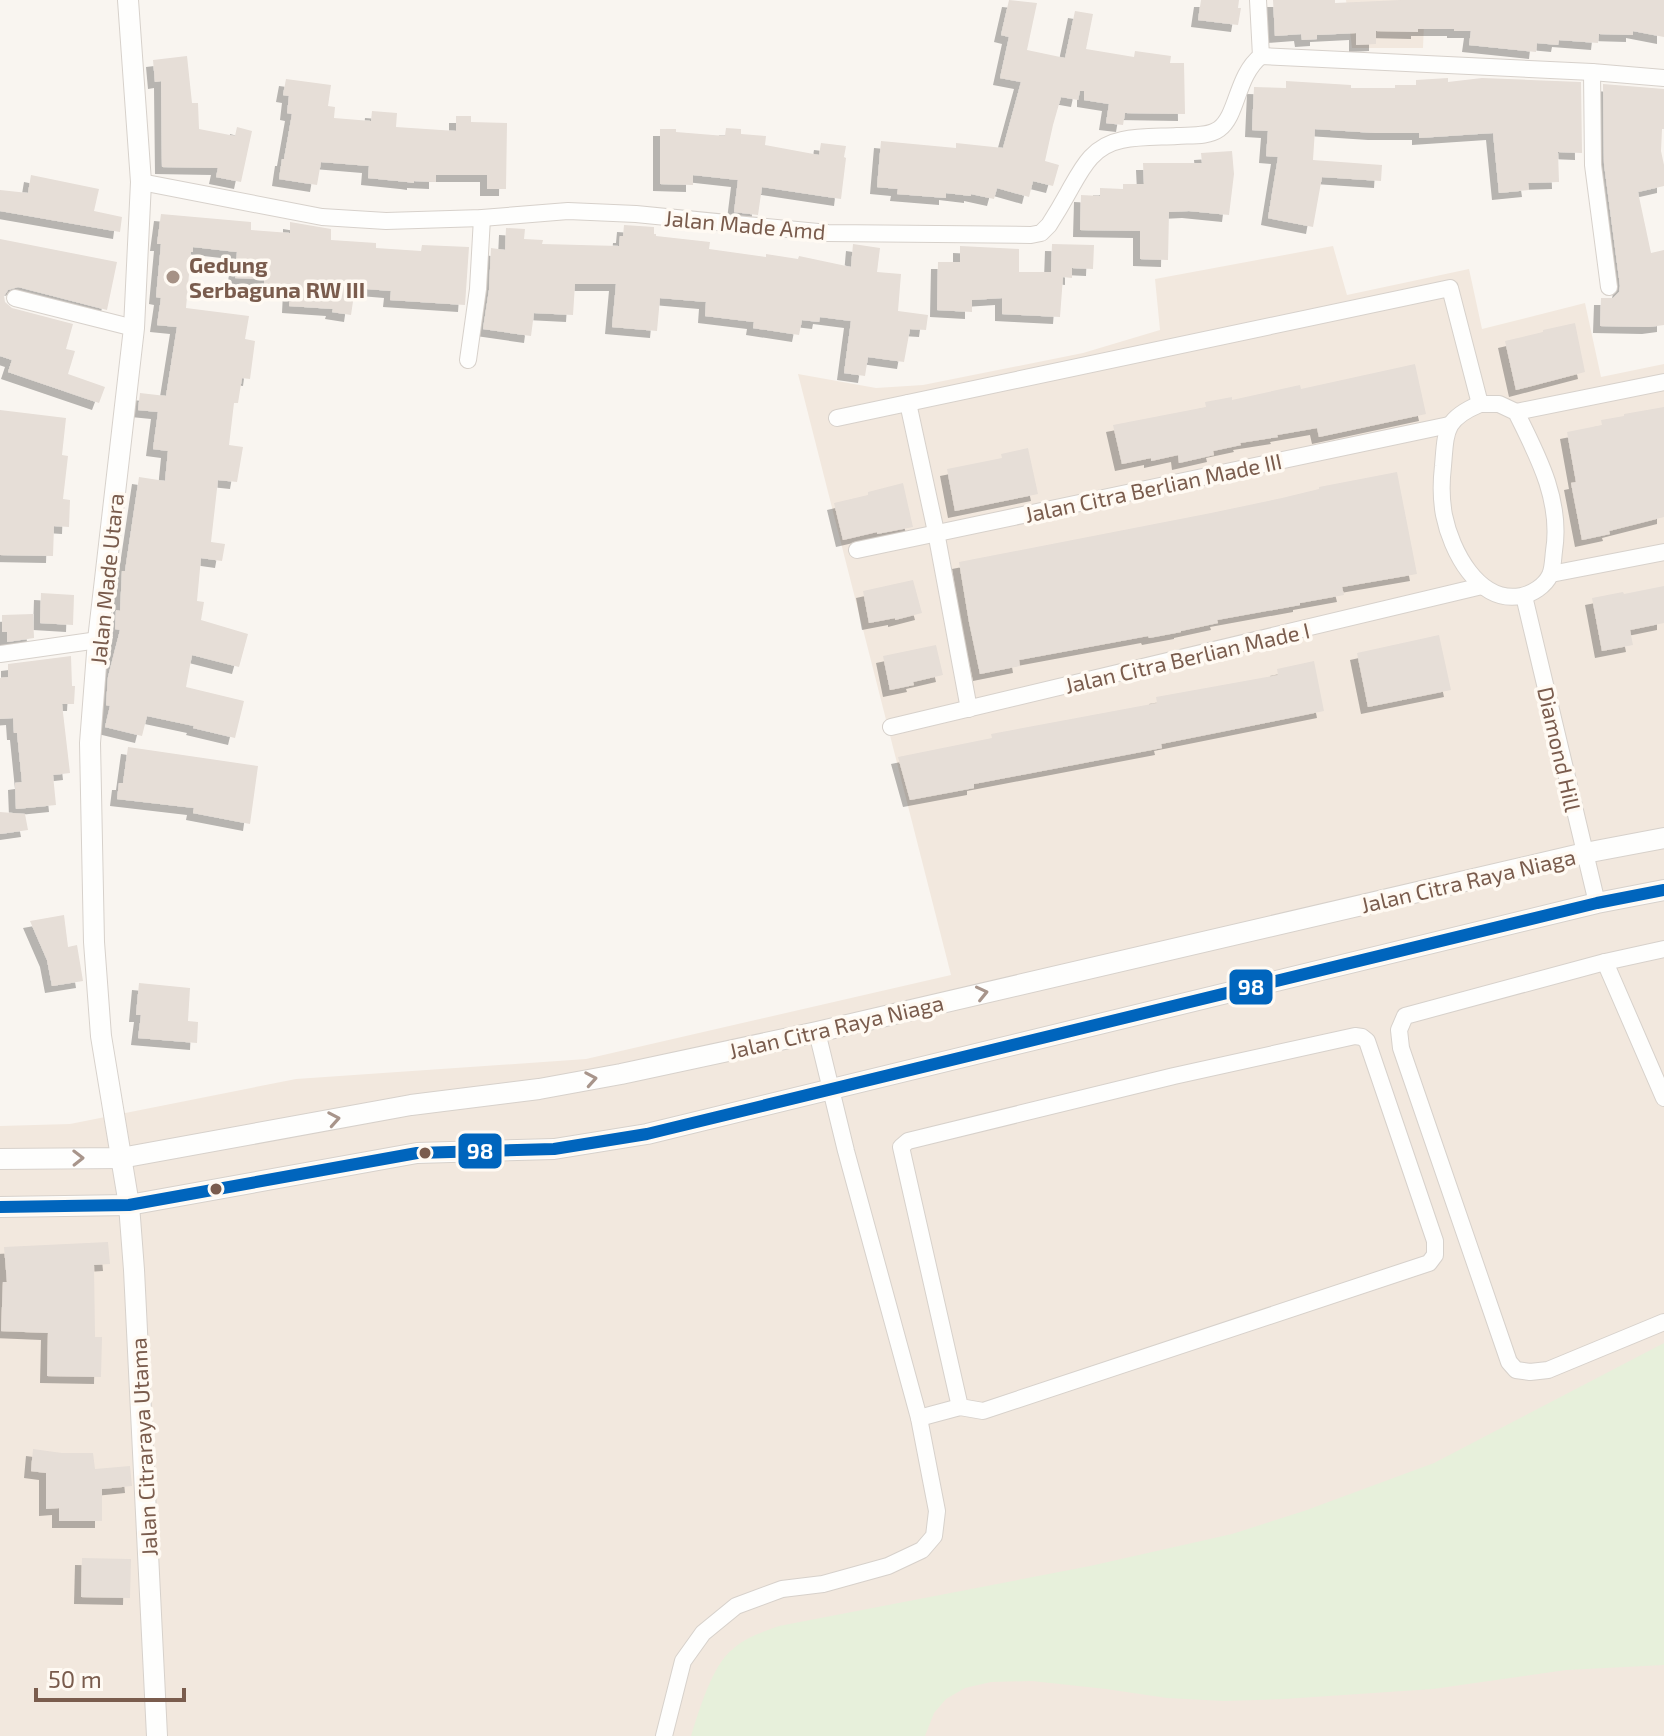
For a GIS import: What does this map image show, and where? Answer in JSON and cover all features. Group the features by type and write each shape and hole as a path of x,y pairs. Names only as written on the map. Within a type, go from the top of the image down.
{"street":[{"name":"Jalan Made Utara","path":"121,1158 101,1036 94,942 90,743 98,640 134,328 141,182 128,0"},
{"path":"1258,0 1261,56 1664,78"},
{"name":"Jalan Made Amd","path":"141,182 322,217 386,221 582,212 636,214 828,233 1031,235 1041,233 1049,225 1085,163 1093,153 1108,144 1134,138 1205,135 1217,130 1227,119 1253,62 1261,56"},
{"path":"1592,72 1593,165 1609,287"},
{"path":"468,360 478,289 482,218"},
{"path":"837,418 1450,288 1480,404"},
{"path":"15,298 134,328"},
{"path":"1516,412 1547,480 1554,511 1555,543 1551,574 1544,584 1524,596 1509,597 1495,594 1482,586 1452,542 1444,516 1441,489 1449,425 1462,411 1480,404 1499,404 1516,412 1664,382"},
{"path":"908,403 969,709"},
{"name":"Jalan Citra Berlian Made III","path":"857,550 1449,425"},
{"path":"1551,574 1664,552"},
{"name":"Jalan Citra Berlian Made I","path":"891,727 1482,586"},
{"name":"Diamond Hill","path":"1524,596 1597,903"},
{"path":"0,654 98,640"},
{"name":"Jalan Citra Raya Niaga","path":"0,1159 121,1158 411,1105 539,1089 621,1074 817,1032 1585,853 1664,838"},
{"path":"0,1207 129,1205 417,1153 554,1149 647,1134 1597,903 1664,890"},
{"path":"1664,949 1405,1016 1399,1030 1401,1048 1509,1362 1516,1370 1548,1370 1664,1322"},
{"path":"1605,962 1664,1098"},
{"path":"664,1736 683,1661 703,1633 736,1606 782,1589 823,1584 888,1566 922,1550 934,1536 937,1511 919,1418 817,1032"},
{"path":"919,1418 960,1407 983,1411 1429,1263 1435,1255 1435,1241 1367,1041 1355,1036 1174,1076 908,1141 901,1147 960,1407"},
{"name":"Jalan Citraraya Utama","path":"121,1158 129,1205 134,1270 157,1736"}],"shaded area":[{"path":"1346,0 1425,0 1423,48 1352,48"},
{"path":"1333,246 1347,295 1469,269 1482,329 1585,303 1601,377 1664,364 1664,1736 0,1736 0,1126 70,1124 296,1079 586,1059 951,975 798,374 876,388 923,385 1083,353 1160,330 1155,279"}],"green space":[{"path":"1664,1343 1664,1665 1566,1670 1433,1689 1224,1701 1167,1698 1032,1681 991,1682 965,1688 946,1699 934,1713 925,1736 691,1736 707,1689 725,1656 761,1633 779,1626 1090,1566 1232,1534 1304,1511 1434,1463"}],"building":[{"path":"1009,0 1037,3 1027,50 1065,58 1075,11 1093,14 1086,49 1134,57 1135,51 1171,56 1170,63 1184,63 1185,114 1125,113 1123,125 1106,123 1109,104 1084,100 1084,91 1080,91 1078,100 1061,97 1053,125 1045,161 1059,165 1053,186 1033,181 1029,197 997,188 994,199 971,194 946,193 946,198 897,194 898,189 877,187 881,141 956,148 956,143 1003,148 1021,82 1000,78 1009,37 1001,35"},
{"path":"1201,0 1239,0 1238,25 1198,20"},
{"path":"1273,0 1335,0 1335,3 1664,0 1664,37 1633,31 1633,35 1599,34 1598,43 1559,40 1558,45 1537,43 1536,52 1469,45 1471,31 1454,29 1376,31 1376,44 1356,45 1356,33 1317,35 1317,39 1302,40 1301,34 1275,36"},
{"path":"187,56 192,103 198,103 199,129 235,136 237,127 252,131 241,182 216,177 218,168 162,167 161,81 155,82 153,60"},
{"path":"1448,78 1448,82 1482,78 1581,82 1582,153 1558,152 1559,182 1528,183 1529,190 1499,193 1493,133 1419,138 1419,133 1315,129 1313,160 1382,165 1381,181 1322,177 1313,227 1268,218 1278,157 1266,156 1268,131 1252,130 1254,87 1286,88 1286,81 1351,85 1351,88 1395,88 1395,85 1416,85 1416,80"},
{"path":"286,79 331,85 328,106 335,107 334,118 371,121 372,111 397,113 396,127 456,131 456,116 471,116 471,122 507,123 506,189 487,189 487,175 436,175 436,182 414,183 368,178 369,166 321,162 317,185 279,179 292,114 287,113 289,96 283,95"},
{"path":"1603,84 1664,89 1661,151 1664,186 1638,192 1651,253 1664,250 1664,325 1600,326 1601,298 1613,298 1620,286 1604,164"},
{"path":"726,128 741,129 741,134 766,136 765,145 819,155 821,143 846,146 841,199 762,187 758,215 734,212 738,180 693,175 693,185 660,184 660,129 725,136"},
{"path":"1232,151 1234,174 1229,215 1169,212 1168,260 1140,259 1140,231 1080,230 1081,195 1100,196 1100,188 1123,189 1123,184 1144,184 1143,163 1202,163 1201,153"},
{"path":"31,175 99,189 94,211 122,217 120,232 0,211 0,190 28,193"},
{"path":"161,214 251,222 251,230 290,233 290,222 331,229 331,240 376,243 376,248 421,251 422,245 469,247 465,305 390,300 391,291 355,288 351,315 332,312 333,309 289,306 290,286 264,284 264,279 235,278 237,252 193,247 186,308 249,316 245,339 255,341 250,379 242,378 238,403 234,403 229,445 243,447 237,482 218,480 211,542 225,544 222,561 201,558 197,601 204,602 201,620 248,634 239,667 192,655 186,687 244,701 235,738 147,716 142,736 105,727 110,706 106,705 108,677 120,630 115,629 116,610 120,611 122,571 125,571 139,477 165,481 168,451 153,449 158,412 138,410 140,393 166,396 177,327 157,325 161,298 156,297"},
{"path":"624,225 654,227 656,236 710,242 709,249 766,257 766,254 798,259 799,256 851,267 853,244 880,248 877,272 901,274 898,311 928,315 926,330 910,329 904,362 868,357 865,376 844,373 851,321 820,317 819,322 802,320 799,335 753,328 754,322 705,316 706,302 660,298 657,331 612,327 616,284 575,284 573,315 534,313 531,336 483,329 491,248 505,250 506,228 525,229 524,239 543,240 542,244 619,246"},
{"path":"0,239 117,262 107,310 18,287 8,290 4,296 5,302 12,308 73,324 66,349 75,351 68,374 105,387 99,403 8,372 12,360 0,356"},
{"path":"1052,244 1094,245 1093,269 1072,268 1072,278 1063,277 1060,317 1002,314 1002,298 972,300 972,312 937,310 938,262 960,262 960,246 1019,249 1019,272 1051,272"},
{"path":"1575,323 1585,372 1516,390 1505,341"},
{"path":"1415,364 1426,414 1319,437 1317,428 1277,435 1240,443 1213,451 1214,455 1179,463 1178,455 1122,464 1113,425 1206,407 1205,402 1232,397 1232,400 1300,385 1301,389"},
{"path":"1664,407 1664,517 1582,540 1571,483 1576,482 1567,432 1602,425 1601,420 1624,414"},
{"path":"0,410 66,418 62,455 68,456 63,499 70,500 69,527 54,526 53,556 0,555"},
{"path":"1028,448 1038,494 955,511 947,469 1002,458 1001,454"},
{"path":"1397,472 1417,574 1342,587 1344,595 1217,620 1218,623 1181,632 1019,660 1020,666 980,674 959,562 1211,513"},
{"path":"903,483 913,527 843,540 834,503"},
{"path":"913,580 922,613 869,623 863,591"},
{"path":"1664,586 1664,623 1630,630 1633,645 1602,651 1592,598"},
{"path":"41,593 74,595 73,625 40,623"},
{"path":"33,614 34,638 7,642 7,632 2,632 2,615"},
{"path":"1439,635 1451,690 1368,707 1357,653"},
{"path":"936,645 943,675 890,690 883,656"},
{"path":"71,656 74,704 62,704 70,773 53,775 56,805 16,809 15,783 22,782 17,733 14,733 13,718 0,719 0,678 8,677 8,664"},
{"path":"1314,661 1324,711 910,800 898,757 992,738 991,734 1157,703 1156,697 1278,675 1277,669"},
{"path":"128,747 258,766 250,824 193,813 194,808 117,799 119,783 123,783"},
{"path":"0,812 25,814 28,830 0,834"},
{"path":"64,915 68,947 77,945 83,981 52,986 47,960 30,921"},
{"path":"139,983 190,988 188,1021 198,1022 197,1043 138,1038 141,1015 136,1015"},
{"path":"108,1242 110,1264 94,1265 95,1337 102,1337 101,1377 47,1376 48,1333 1,1331 3,1282 7,1282 4,1247"},
{"path":"33,1449 93,1453 95,1469 130,1466 132,1486 102,1489 102,1521 59,1521 59,1508 46,1509 46,1473 31,1471"},
{"path":"82,1558 131,1559 130,1598 81,1597"}],"transit line":[{"name":"98","path":"0,1207 129,1205 417,1153 554,1149 647,1134 1597,903 1664,890"}],"place":[{"name":"Gedung Serbaguna RW III","path":"173,277"}]}
